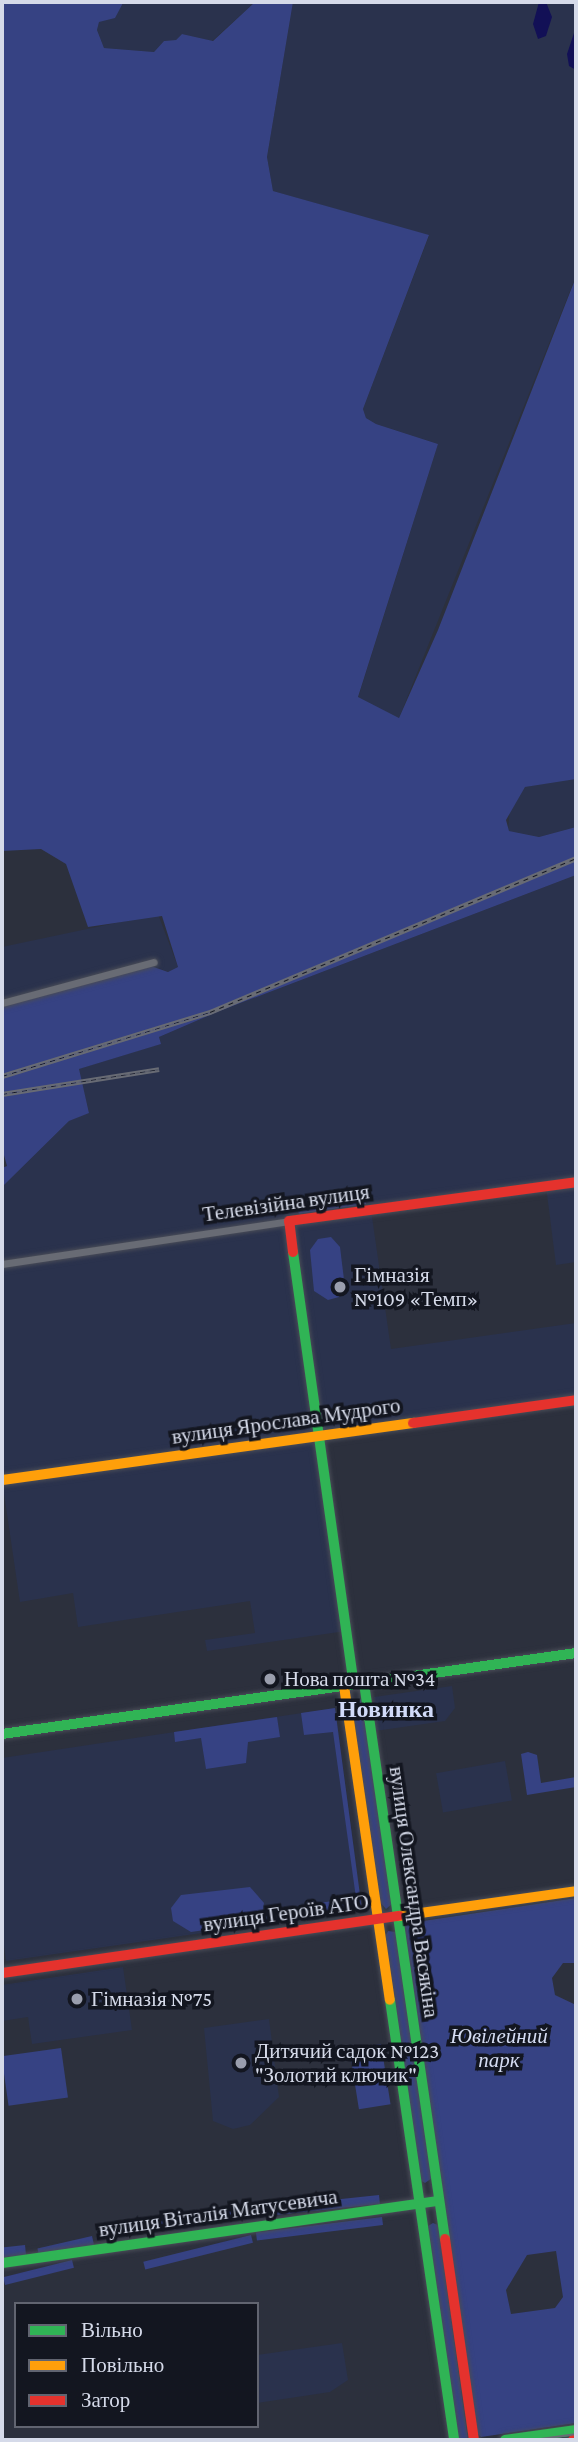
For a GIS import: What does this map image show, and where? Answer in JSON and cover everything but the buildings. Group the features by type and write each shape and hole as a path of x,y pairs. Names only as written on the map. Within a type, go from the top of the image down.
{"street":[{"path":"2,1003 154,962"},
{"name":"Телевізійна вулиця","path":"2,1264 576,1182"},
{"name":"вулиця Олександра Васякіна","path":"289,1221 354,1684 379,1919 454,2440"},
{"name":"вулиця Ярослава Мудрого","path":"2,1480 576,1400"},
{"path":"2,1734 576,1653"},
{"name":"вулиця Олександра Васякіна","path":"354,1684 398,1916 474,2440"},
{"name":"вулиця Героїв АТО","path":"2,1973 576,1891"},
{"name":"вулиця Віталія Матусевича","path":"2,2263 439,2201"},
{"path":"505,2440 576,2430"}],"shaded area":[{"path":"255,2 212,41 182,34 176,40 164,41 154,52 104,48 97,30 99,21 124,3"},
{"path":"293,2 576,2 576,276 399,718 358,698 438,444 376,424 366,418 363,409 429,236 273,191 267,157"},
{"path":"539,2 546,2 552,17 546,36 538,39 533,24"},
{"path":"576,27 576,70 569,66 567,54"},
{"path":"559,779 576,779 576,827 539,837 508,831 510,807 525,787"},
{"path":"576,875 576,1178 2,1261 2,1187 69,1121 89,1112 78,1069 160,1044 159,1037 217,1012"},
{"path":"158,914 178,967 169,972 148,965 2,1007 2,947"},
{"path":"576,1182 576,1262 556,1265 546,1186"},
{"path":"371,1210 391,1349 576,1323 576,1400 319,1435 346,1631 207,1651 205,1640 255,1633 250,1601 78,1627 73,1593 20,1602 2,1480 2,1266"},
{"path":"452,1686 455,1708 445,1721 375,1731 374,1697"},
{"path":"335,1708 362,1910 6,1961 2,1930 2,1758"},
{"path":"505,1761 512,1800 443,1813 436,1773"},
{"name":"Гімназія №75","path":"123,1967 132,2030 32,2044 28,2017 2,2021 2,1985"},
{"name":"Дитячий садок №123 \"Золотий ключик\"","path":"269,2019 279,2097 250,2125 233,2129 213,2121 204,2028"},
{"path":"342,2343 348,2380 330,2392 259,2403 259,2355"}],"green space":[{"path":"2,2 135,2 123,3 115,18 99,22 97,30 104,48 154,52 164,41 176,40 182,34 213,41 255,2 293,2 267,157 273,191 429,235 363,409 366,418 376,424 438,444 358,697 399,718 438,630 576,277 576,779 525,787 506,820 509,831 539,837 576,827 576,875 217,1012 159,1037 161,1044 79,1069 89,1113 69,1121 2,1187 2,1168 7,1166 2,1148 2,1007 148,965 168,972 178,967 162,916 88,927 66,864 41,849 2,851"},
{"path":"365,1200 366,1204 299,1214 298,1211"},
{"path":"331,1237 340,1247 345,1288 339,1297 328,1300 314,1291 310,1250 318,1239"},
{"path":"361,1699 393,1903 386,1909 380,1902 352,1705"},
{"path":"335,1708 362,1910 319,1916 318,1903 356,1898 333,1732 304,1735 301,1713"},
{"path":"277,1717 280,1737 248,1742 246,1763 206,1769 201,1738 175,1742 174,1732"},
{"path":"528,1752 537,1755 541,1783 576,1777 576,1787 527,1795 521,1754"},
{"path":"250,1887 264,1903 262,1914 253,1923 191,1932 173,1921 171,1908 181,1895"},
{"name":"Ювілейний парк","path":"576,1898 576,1963 563,1963 552,1978 555,1995 576,2005 576,2423 481,2437 476,2432 403,1924","holes":["556,2251 563,2297 555,2308 511,2314 506,2290 527,2255"]},
{"path":"388,1931 396,1932 432,2178 425,2183 420,2180 385,1937"},
{"path":"381,2044 391,2104 359,2109 349,2049"},
{"path":"61,2048 68,2098 9,2106 2,2056"},
{"path":"379,2195 380,2204 140,2229 139,2220"},
{"path":"382,2217 383,2225 257,2240 256,2232"},
{"path":"433,2223 438,2225 468,2440 458,2438 428,2226"},
{"path":"251,2235 253,2243 145,2270 143,2262"},
{"path":"92,2236 94,2245 39,2257 37,2249"},
{"path":"25,2245 26,2255 3,2257 2,2247"},
{"path":"72,2260 74,2268 5,2285 3,2277"}],"tram line":[{"path":"532,2440 576,2434"}],"railway":[{"path":"2,1076 210,1012 576,858"},
{"path":"2,1094 159,1069"}],"traffic: fast":[{"path":"293,1252 354,1684"},
{"path":"2,1734 576,1653"},
{"path":"364,1683 445,2239"},
{"path":"390,2000 454,2440"},
{"path":"2,2263 439,2201"},
{"path":"505,2440 576,2430"}],"traffic: slow":[{"path":"2,1480 413,1423"},
{"path":"344,1686 390,2000"},
{"path":"399,1916 576,1891"}],"traffic: jam":[{"path":"293,1252 289,1221 576,1182"},
{"path":"413,1423 576,1400"},
{"path":"2,1973 399,1916"},
{"path":"445,2239 474,2440"}],"place":[{"name":"Гімназія №109 «Темп»","path":"340,1287"},
{"name":"Нова пошта №34","path":"270,1679"},
{"name":"Гімназія №75","path":"77,1999"},
{"name":"Дитячий садок №123 \"Золотий ключик\"","path":"241,2063"}],"district":[{"name":"Новинка","path":"386,1709"}]}
